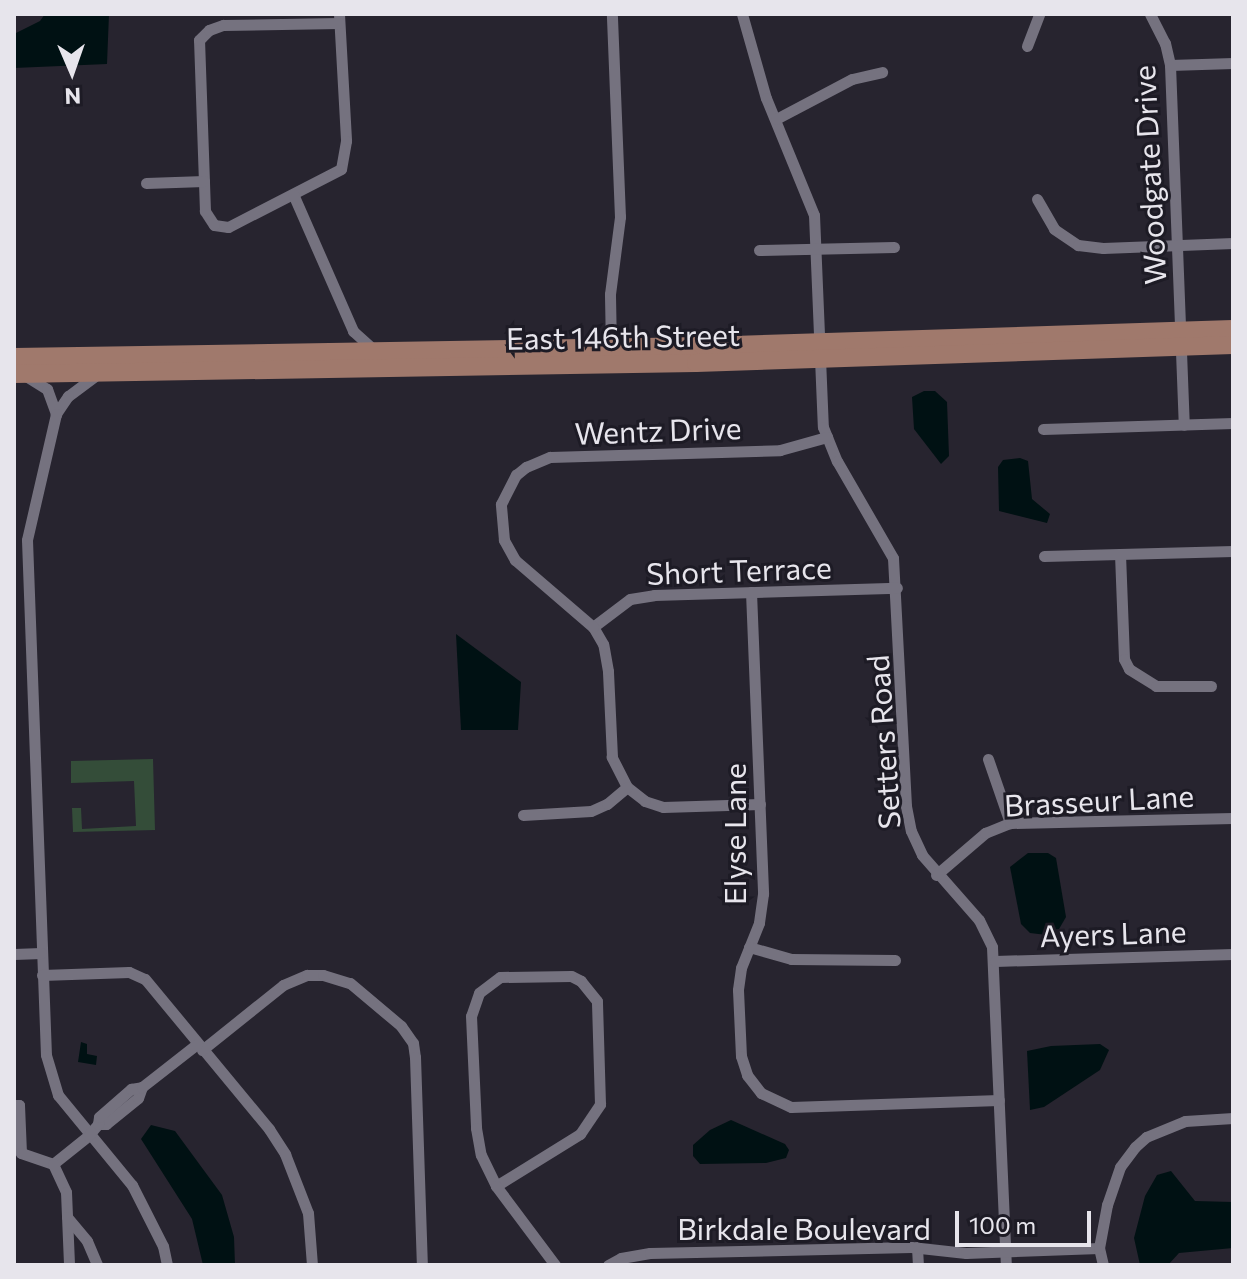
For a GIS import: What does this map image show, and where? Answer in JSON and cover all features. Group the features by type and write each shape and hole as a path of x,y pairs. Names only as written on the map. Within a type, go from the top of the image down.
{"main road":[{"name":"East 146th Street","path":"16,368 104,371 820,351 1181,338 1233,329"},
{"name":"East 146th Street","path":"1181,338 1233,345"},
{"name":"East 146th Street","path":"16,368 347,352 611,348 820,351"}],"street":[{"path":"611,348 610,294 620,217 612,14"},
{"name":"Setters Road","path":"742,14 752,57 806,188 818,249 821,415 827,437 837,461 888,543 897,588 908,818 922,855 936,875 979,920 989,937 995,961 1006,1265"},
{"path":"1027,46 1039,14"},
{"name":"Woodgate Drive","path":"1150,14 1165,43 1170,65 1184,425"},
{"path":"339,19 346,141 341,169 228,227 214,225 205,211 199,40 209,30 223,25 339,19"},
{"path":"1170,65 1233,63"},
{"path":"776,119 852,79 882,72"},
{"path":"146,183 204,181"},
{"path":"293,194 353,331 376,352"},
{"path":"1037,199 1054,229 1078,245 1103,248 1233,243"},
{"path":"759,250 894,247"},
{"path":"347,352 353,331"},
{"path":"16,368 47,389 56,414"},
{"path":"104,371 75,388 56,414 27,540 42,975 50,1076 62,1102 132,1185 163,1246 167,1265"},
{"path":"1043,429 1233,423"},
{"name":"Wentz Drive","path":"593,627 526,570 508,550 500,524 504,494 526,467 550,457 780,450 827,437"},
{"path":"1044,556 1233,551"},
{"path":"1120,554 1124,659 1129,669 1156,686 1211,686"},
{"name":"Short Terrace","path":"593,627 615,608 641,597 897,588"},
{"name":"Elyse Lane","path":"751,592 763,902 738,990 741,1056 747,1075 761,1093 780,1104 828,1107 999,1100"},
{"path":"593,627 606,652 614,765 627,787 645,801 663,807 760,804"},
{"path":"988,759 1010,823"},
{"path":"523,815 591,811 607,804 627,787"},
{"name":"Brasseur Lane","path":"936,875 985,833 1010,823 1233,818"},
{"path":"749,947 804,960 895,960"},
{"path":"14,954 41,953"},
{"name":"Ayers Lane","path":"995,961 1233,954"},
{"path":"42,975 139,974 269,1129 285,1154 308,1213 312,1265"},
{"path":"53,1164 98,1124 106,1124 138,1098 142,1087 283,985 307,975 337,978 360,989 401,1026 413,1043 422,1265"},
{"path":"496,1186 580,1134 600,1104 597,1001 581,981 571,976 500,977 487,984 473,1002 476,1128 481,1155 496,1186 555,1265"},
{"path":"14,1105 19,1105 18,1153 53,1164 66,1192 69,1265"},
{"path":"1103,1265 1099,1248 1114,1183 1135,1147 1153,1134 1185,1121 1233,1118"},
{"path":"67,1216 87,1241 97,1265"},
{"path":"917,1247 918,1265"},
{"name":"Birkdale Boulevard","path":"608,1265 621,1258 650,1253 917,1247 958,1253 1099,1248"},
{"path":"773,1250 773,1265"}],"green space":[{"path":"153,759 155,830 73,832 72,808 81,808 82,829 136,826 134,781 71,783 71,761"}],"shaded area":[{"path":"45,14 109,14 107,64 14,68 14,34 40,21"},
{"path":"924,391 935,391 947,402 949,456 941,464 914,429 912,397"},
{"path":"1020,458 1028,461 1032,499 1050,514 1047,523 999,511 998,467 1003,460"},
{"path":"456,634 521,682 518,730 461,730"},
{"path":"1028,853 1048,853 1056,858 1066,917 1055,936 1030,933 1021,924 1010,867"},
{"path":"81,1042 87,1044 87,1054 97,1056 96,1065 78,1062"},
{"path":"1100,1044 1109,1050 1100,1070 1044,1107 1030,1110 1027,1051 1051,1046"},
{"path":"731,1120 785,1144 789,1150 786,1158 766,1163 700,1164 693,1156 693,1145 710,1130"},
{"path":"151,1125 175,1131 222,1195 234,1237 235,1265 203,1265 192,1219 141,1139"},
{"path":"1171,1171 1195,1201 1233,1202 1233,1248 1179,1253 1168,1265 1140,1265 1134,1238 1145,1196 1157,1175"}]}
